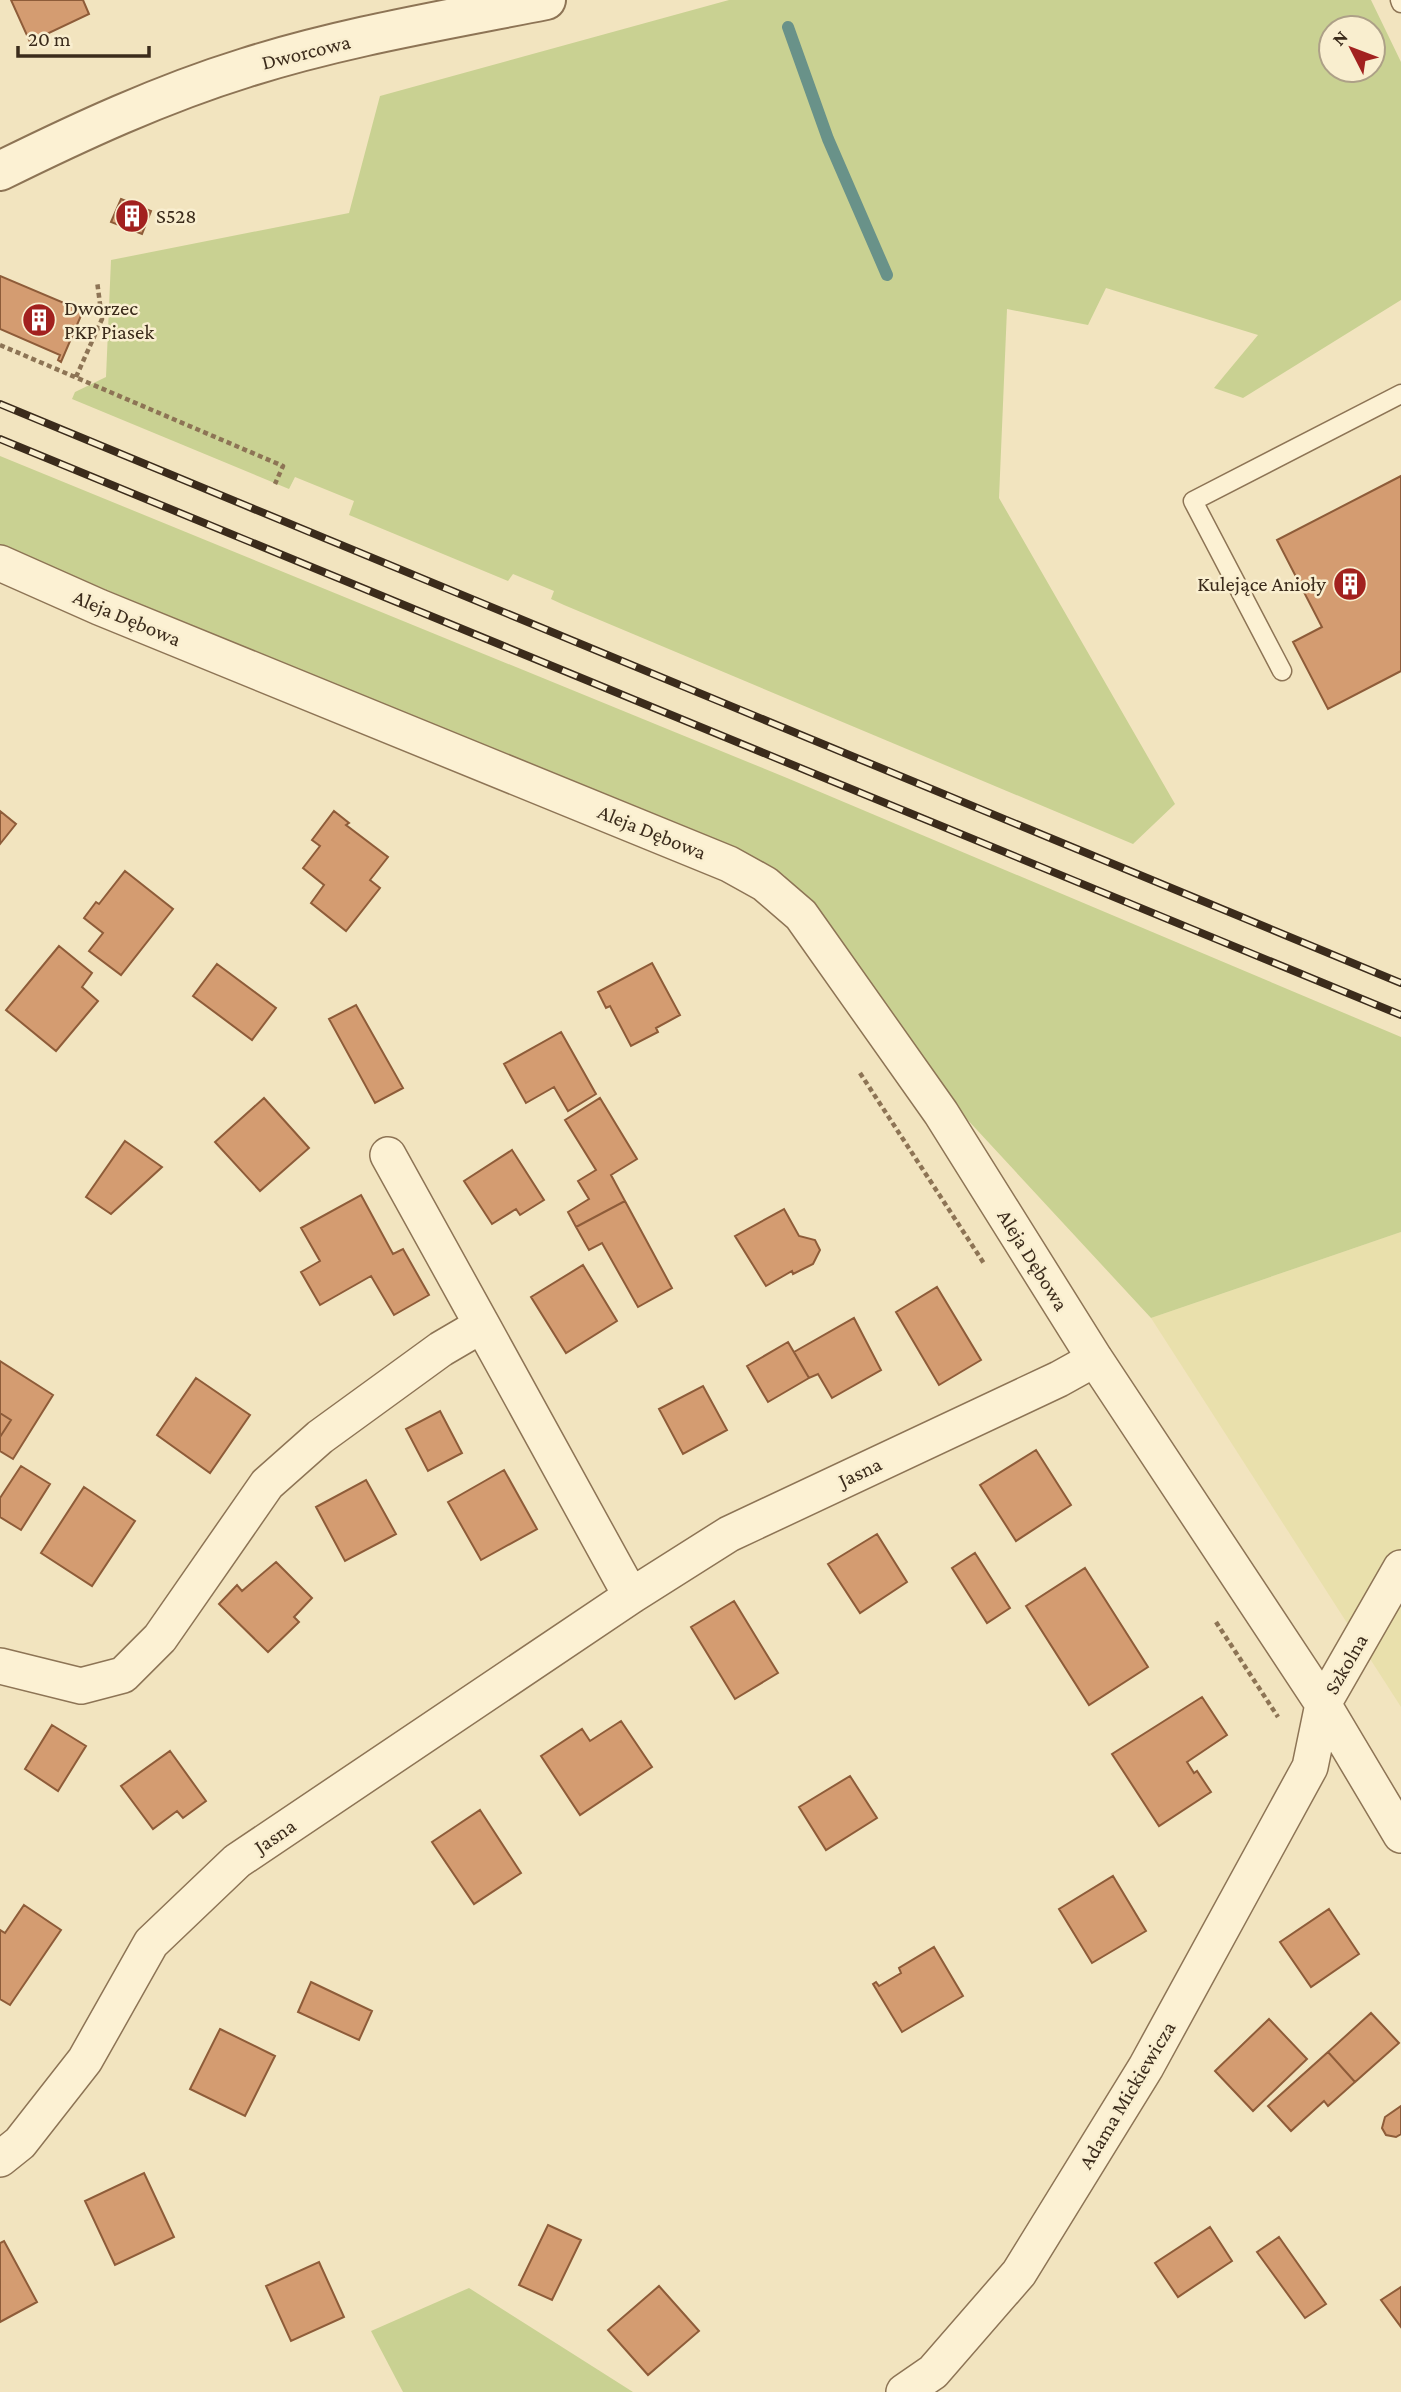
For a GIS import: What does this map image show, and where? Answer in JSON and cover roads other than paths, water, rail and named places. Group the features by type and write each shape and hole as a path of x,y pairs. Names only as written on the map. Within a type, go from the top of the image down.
{"street":[{"name":"Dworcowa","path":"0,171 143,105 246,67 382,32 546,0"},
{"name":"Aleja Dębowa","path":"0,563 99,607 729,864 765,884 801,915 941,1113 1096,1359 1323,1704"},
{"path":"388,1155 631,1596"},
{"path":"0,1666 81,1686 123,1675 160,1638 267,1484 320,1437 441,1349 482,1325"},
{"name":"Jasna","path":"0,2159 20,2143 85,2060 150,1943 237,1861 631,1596 729,1534 1059,1379 1096,1359"},
{"name":"Szkolna","path":"1310,1767 1323,1704 1401,1568"},
{"path":"1323,1704 1401,1835"},
{"name":"Adama Mickiewicza","path":"904,2392 933,2372 1019,2273 1146,2067 1310,1767"}],"lane":[{"path":"1282,671 1193,501 1401,394"}],"waterway":[{"path":"788,27 828,139 887,275"}],"railway":[{"path":"0,404 1401,983"},
{"path":"0,439 1401,1015"}],"place":[{"name":"S528","path":"132,216"},
{"name":"Dworzec PKP Piasek","path":"39,320"},
{"name":"Kulejące Anioły","path":"1350,584"}]}
